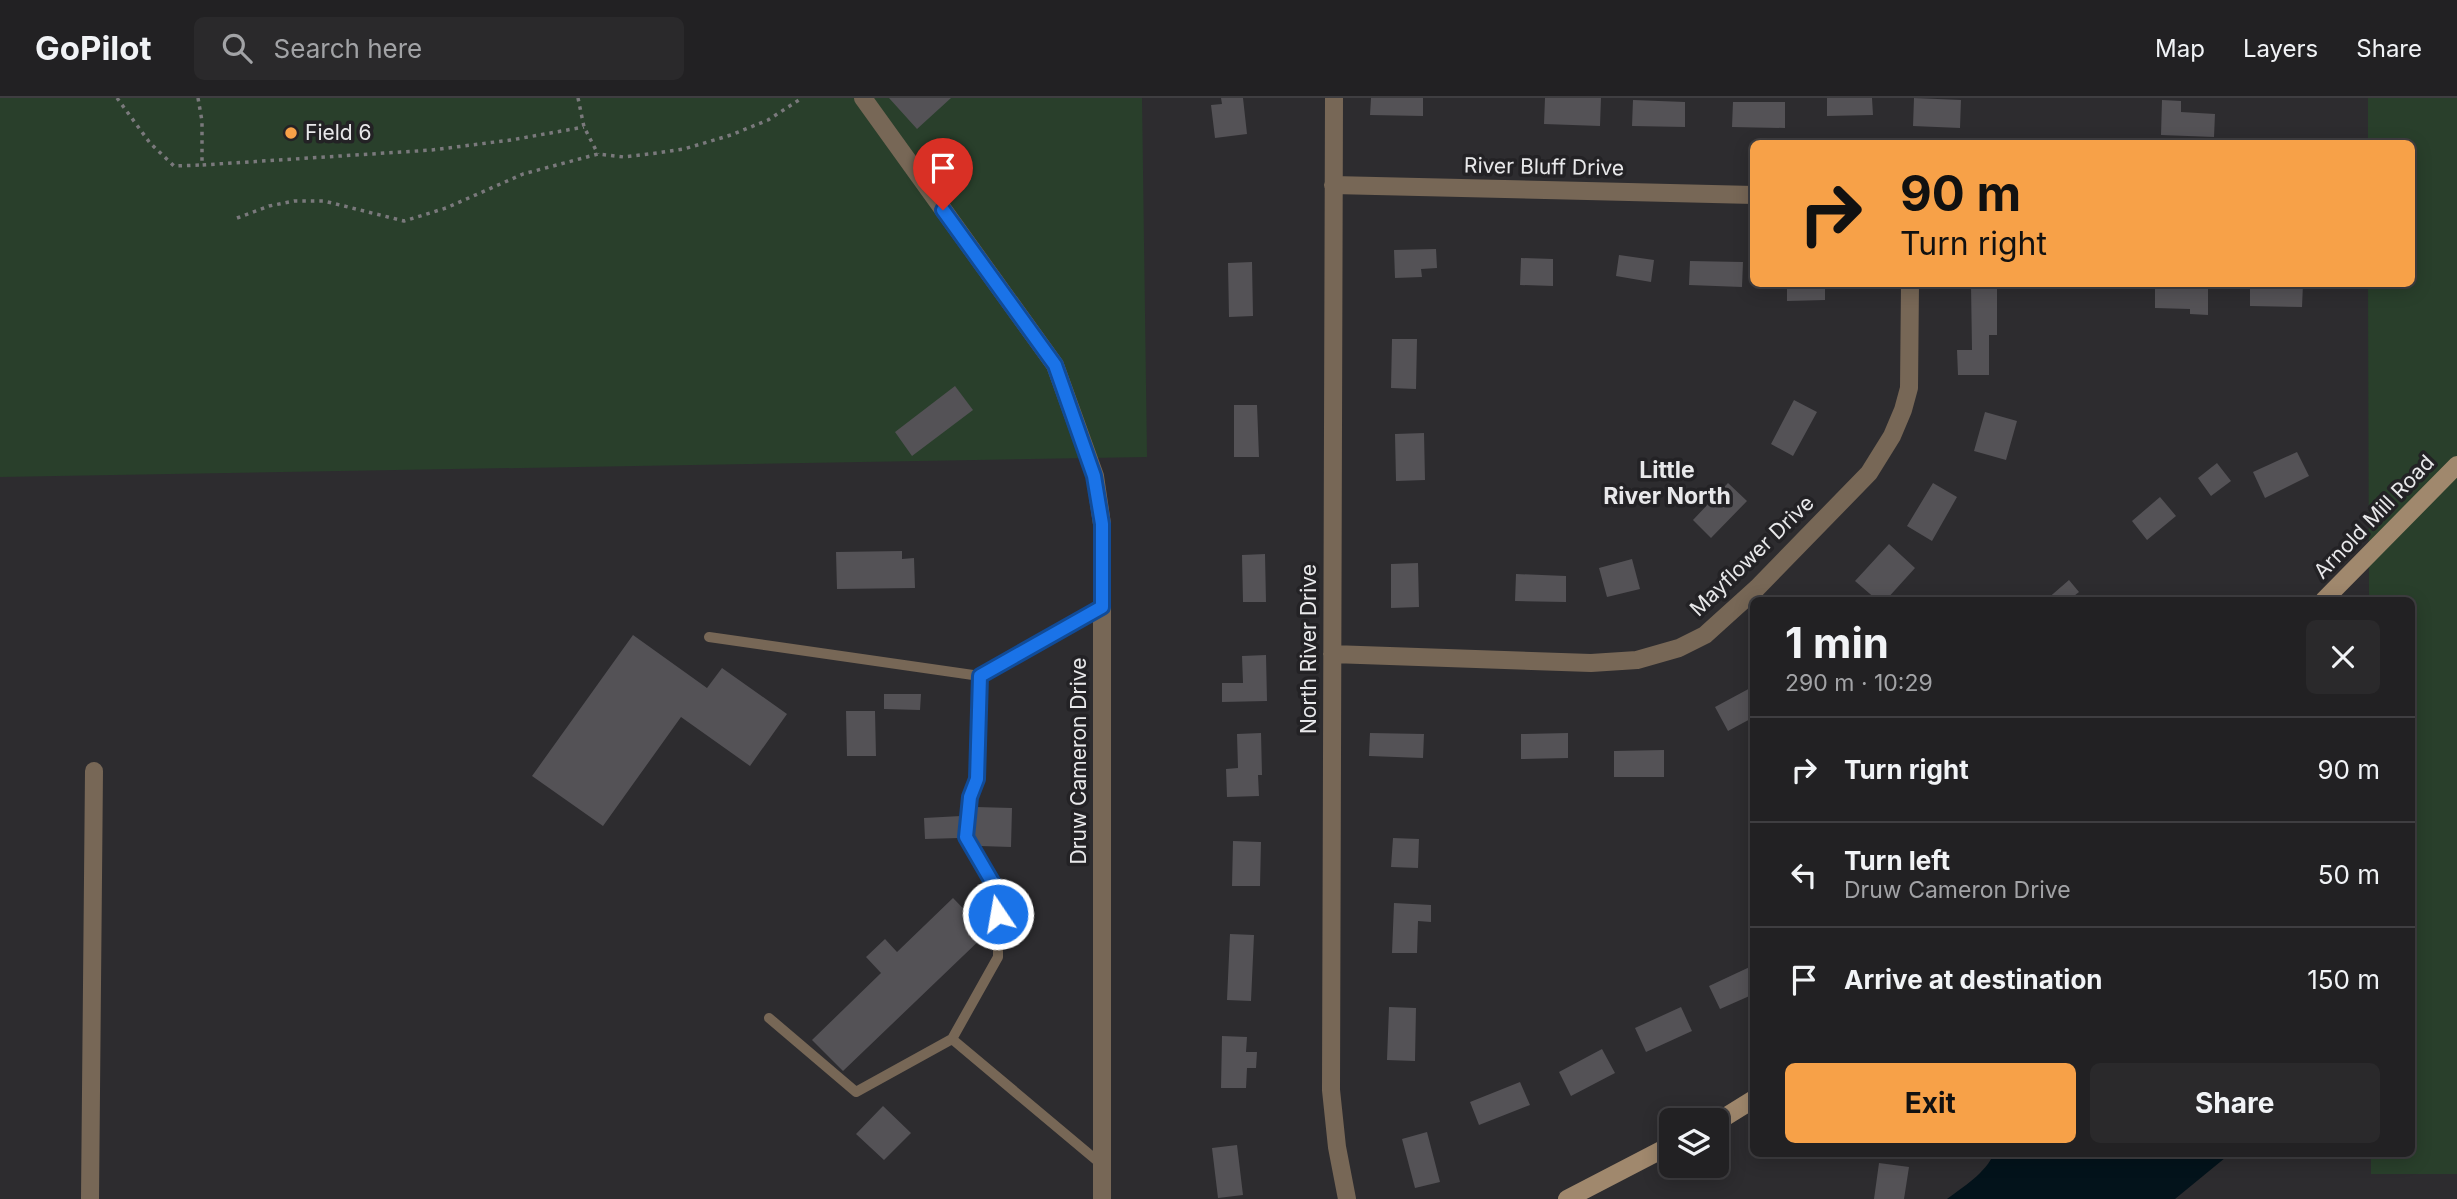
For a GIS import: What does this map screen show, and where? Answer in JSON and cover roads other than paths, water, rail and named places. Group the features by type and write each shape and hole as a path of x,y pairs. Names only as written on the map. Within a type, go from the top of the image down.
{"main road":[{"name":"Arnold Mill Road","path":"2327,597 2457,465"},
{"path":"1729,1115 1750,1101"},
{"path":"1567,1199 1659,1151"}],"street":[{"name":"Druw Cameron Drive","path":"863,98 1055,365 1094,476 1102,524 1102,1199"},
{"name":"North River Drive","path":"1334,98 1331,1090 1336,1147 1347,1199"},
{"name":"River Bluff Drive","path":"1333,185 1750,195"},
{"name":"Mayflower Drive","path":"1332,654 1591,663 1637,660 1679,648 1705,635 1757,588 1869,473 1892,436 1909,388 1910,287"},
{"path":"90,1199 94,772"}],"lane":[{"path":"709,637 980,676 1102,607"},
{"path":"769,1018 856,1092 952,1039 998,957 998,892 966,837 970,797 977,779 980,676"},
{"path":"952,1039 1102,1164"}],"place":[{"name":"Field 6","path":"291,133"}],"district":[{"name":"Little River North","path":"1667,483"}]}
